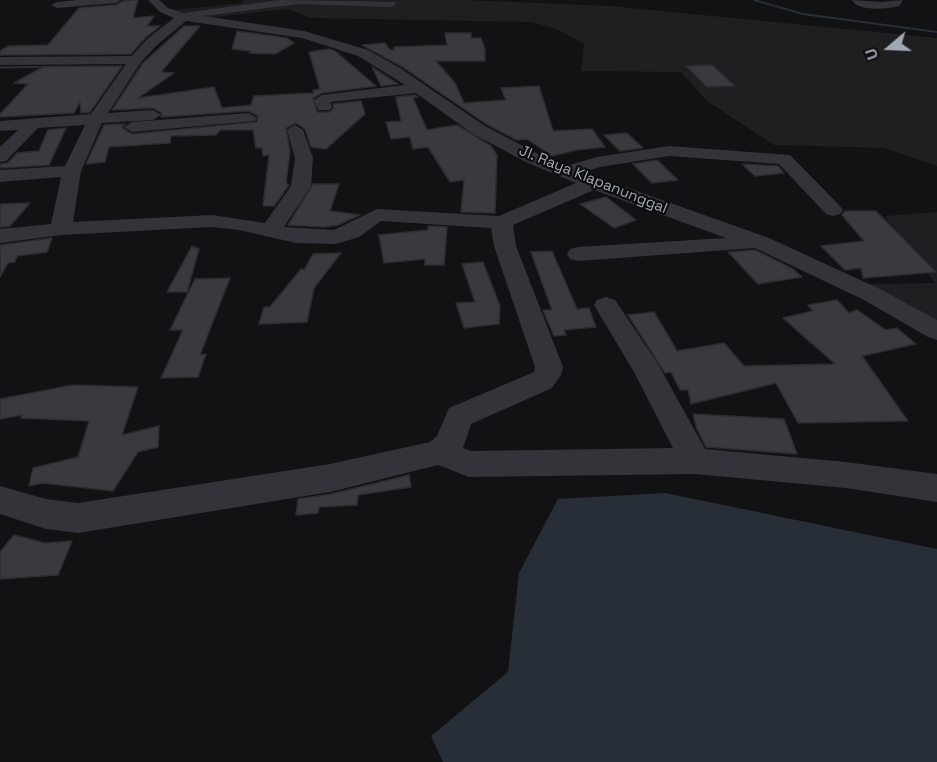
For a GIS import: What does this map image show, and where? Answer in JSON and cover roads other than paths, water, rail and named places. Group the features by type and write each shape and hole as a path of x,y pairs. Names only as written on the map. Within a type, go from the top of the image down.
{"street":[{"path":"57,5 116,0"},
{"name":"Jl. Raya Klapanunggal","path":"153,0 164,10 183,17 275,29 337,44 382,63 496,140 593,183 761,243 926,316 937,331"},
{"path":"862,0 858,1 895,4 898,0"},
{"path":"61,229 72,171 94,124 136,60 152,42 183,17 302,1 391,4"},
{"path":"0,61 136,60"},
{"path":"324,107 322,100 327,98 418,88"},
{"path":"94,124 153,115"},
{"path":"0,126 249,118"},
{"path":"0,157 33,124"},
{"path":"272,229 301,186 304,158 295,130"},
{"path":"565,172 597,162 669,151 783,159 833,210"},
{"path":"0,176 72,171"},
{"path":"0,236 61,229 212,221 272,229 296,236 336,237 351,232 372,217 383,215 502,222 593,183"},
{"path":"0,500 46,514 78,518 330,478 440,452 452,441 454,427 460,416 542,381 547,375 549,367 505,246 502,222"},
{"path":"578,254 761,243"},
{"path":"606,305 648,371 695,461"},
{"path":"440,452 469,464 695,461 846,475 937,488"}],"waterway":[{"path":"754,0 803,14 937,32"}]}
